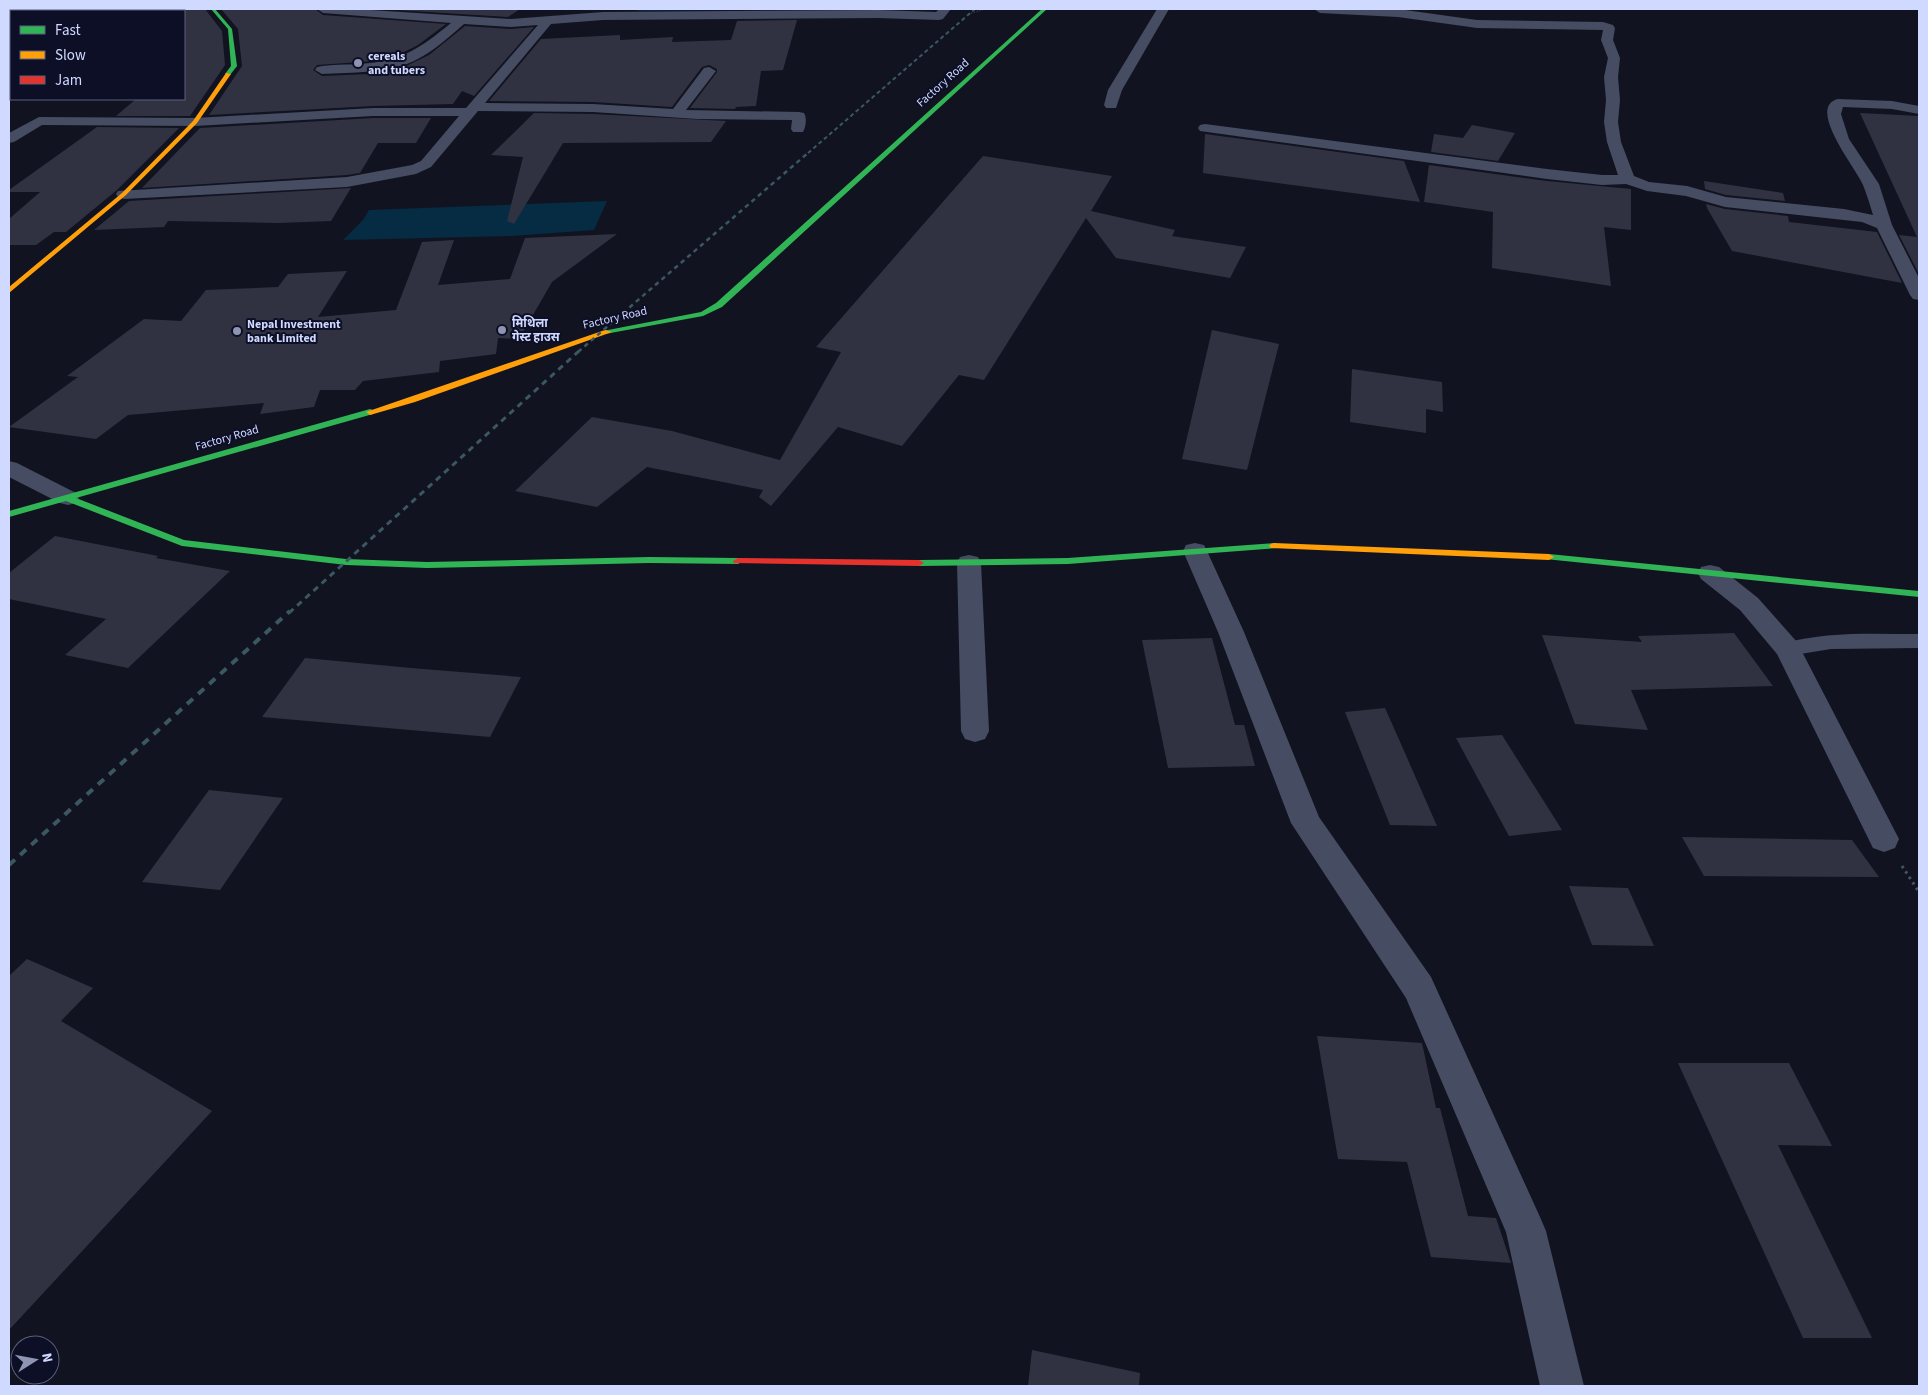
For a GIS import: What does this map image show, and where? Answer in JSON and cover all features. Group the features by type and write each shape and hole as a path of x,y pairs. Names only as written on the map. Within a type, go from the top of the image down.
{"main road":[{"path":"9,290 124,194 195,122 234,66 230,28 213,9"},
{"name":"Factory Road","path":"9,514 412,400 598,334 703,314 719,305 1045,9"},
{"path":"68,498 182,543 346,562 428,565 649,560 969,563 1068,561 1260,546 1533,555 1919,594"}],"street":[{"path":"51,10 55,9"},
{"path":"323,9 402,17 511,23 598,13 942,12"},
{"path":"1111,105 1115,90 1163,9"},
{"path":"1320,9 1398,13 1477,24 1603,26 1609,28 1606,40 1614,58 1611,77 1614,100 1611,122 1614,142 1623,163 1627,179"},
{"path":"322,70 371,67 404,61 434,42 462,20"},
{"path":"124,194 347,182 416,169 426,164 548,20"},
{"path":"677,113 709,71"},
{"path":"1919,110 1892,105 1838,103 1834,114 1842,139 1872,184 1884,224 1919,295"},
{"path":"9,122 195,122 373,112 593,108 677,113 799,116 798,129"},
{"path":"9,139 39,121"},
{"path":"1205,128 1547,174 1602,180 1627,179 1647,186 1687,192 1725,202 1844,214 1884,224"},
{"path":"9,468 68,498"},
{"path":"1194,551 1231,632 1306,824 1419,988 1526,1231 1562,1386"},
{"path":"969,563 975,731"},
{"path":"1710,572 1748,604 1788,649 1884,839"}],"lane":[{"path":"1788,649 1831,642 1919,641"}],"water":[{"path":"633,9 840,9 639,11"},
{"path":"607,201 594,230 512,236 343,240 363,220 369,210"}],"building":[{"path":"205,9 222,31 225,65 190,116 116,116 135,100 185,100 184,10"},
{"path":"221,9 315,9 323,15 446,24 418,45 398,55 374,61 317,65 313,70 322,76 369,74 404,67 429,55 465,26 511,29 534,27 474,96 462,91 453,104 373,106 209,115 242,66 238,29"},
{"path":"380,9 520,9 508,17"},
{"path":"797,20 783,70 761,71 756,106 736,107 735,109 690,108 717,72 717,69 709,65 702,67 672,107 593,102 489,101 541,39 620,35 620,40 673,37 672,42 731,40 737,21"},
{"path":"534,113 726,121 711,142 563,143 514,224 507,221 523,157 491,155"},
{"path":"1860,113 1919,116 1919,274 1899,235 1917,237"},
{"path":"373,118 431,118 416,143 378,143 360,173 142,188 200,128"},
{"path":"1472,125 1515,133 1498,161 1431,152 1434,134 1463,138"},
{"path":"97,127 179,128 117,190 66,232 54,232 36,245 9,245 9,219 40,192 9,192 9,190"},
{"path":"1205,134 1404,161 1420,202 1203,173"},
{"path":"983,156 1112,176 1091,211 1175,230 1172,236 1246,247 1230,278 1116,258 1086,218 984,380 959,375 902,446 838,427 771,506 759,497 763,490 647,467 597,507 515,491 592,417 672,431 780,460 841,352 816,347"},
{"path":"1429,165 1547,181 1631,189 1631,230 1604,227 1611,286 1492,268 1493,212 1424,202"},
{"path":"1704,181 1783,193 1785,201 1726,195 1705,189"},
{"path":"351,188 331,221 279,223 168,221 164,227 94,230 129,201"},
{"path":"1706,204 1725,209 1788,216 1789,222 1877,232 1902,283 1732,251"},
{"path":"617,234 552,282 519,339 498,338 496,354 440,361 439,372 363,381 355,390 320,390 314,407 260,414 264,403 128,415 96,439 9,427 78,377 67,376 144,319 181,321 206,290 278,287 288,274 347,271 318,317 396,310 422,242 454,240 438,285 510,279 525,238"},
{"path":"1212,330 1279,344 1247,470 1182,459"},
{"path":"1352,369 1442,382 1443,412 1426,409 1426,433 1350,422"},
{"path":"55,536 158,556 156,558 230,571 128,668 65,655 106,619 9,599 9,573"},
{"path":"1734,633 1773,686 1631,690 1648,730 1575,724 1542,635 1642,642 1638,636"},
{"path":"1212,638 1235,725 1244,725 1255,766 1168,768 1142,640"},
{"path":"305,658 521,677 490,737 262,717"},
{"path":"1385,708 1437,826 1390,825 1345,712"},
{"path":"1502,735 1562,830 1509,836 1456,738"},
{"path":"209,790 283,798 220,890 142,882"},
{"path":"1682,837 1852,840 1879,877 1704,876"},
{"path":"1569,886 1628,888 1654,946 1592,945"},
{"path":"27,959 93,988 61,1021 212,1111 9,1330 9,976"},
{"path":"1317,1036 1422,1043 1436,1108 1440,1108 1468,1216 1496,1218 1511,1263 1431,1257 1407,1162 1338,1159"},
{"path":"1678,1063 1789,1063 1832,1146 1778,1145 1872,1338 1803,1338"},
{"path":"1032,1350 1140,1373 1139,1386 1028,1386"}],"railway":[{"path":"808,153 975,9"},
{"path":"578,352 809,152"},
{"path":"289,613 579,351"},
{"path":"9,865 290,611"}],"traffic: fast":[{"path":"213,9 230,29 234,66 228,74"},
{"path":"608,332 703,314 719,305 1045,9"},
{"path":"9,514 370,412"},
{"path":"68,498 182,543 346,562 427,565 649,560 738,561"},
{"path":"919,563 1068,561 1274,546"},
{"path":"1549,557 1919,594"}],"traffic: slow":[{"path":"9,291 124,194 195,122 228,74"},
{"path":"370,412 412,400 608,332"},
{"path":"1274,546 1549,557"}],"traffic: jam":[{"path":"738,561 919,563"}],"place":[{"name":"cereals and tubers","path":"358,63"},
{"name":"मिथिला गेस्ट हाउस","path":"502,330"},
{"name":"Nepal Investment bank Limited","path":"237,331"}]}
